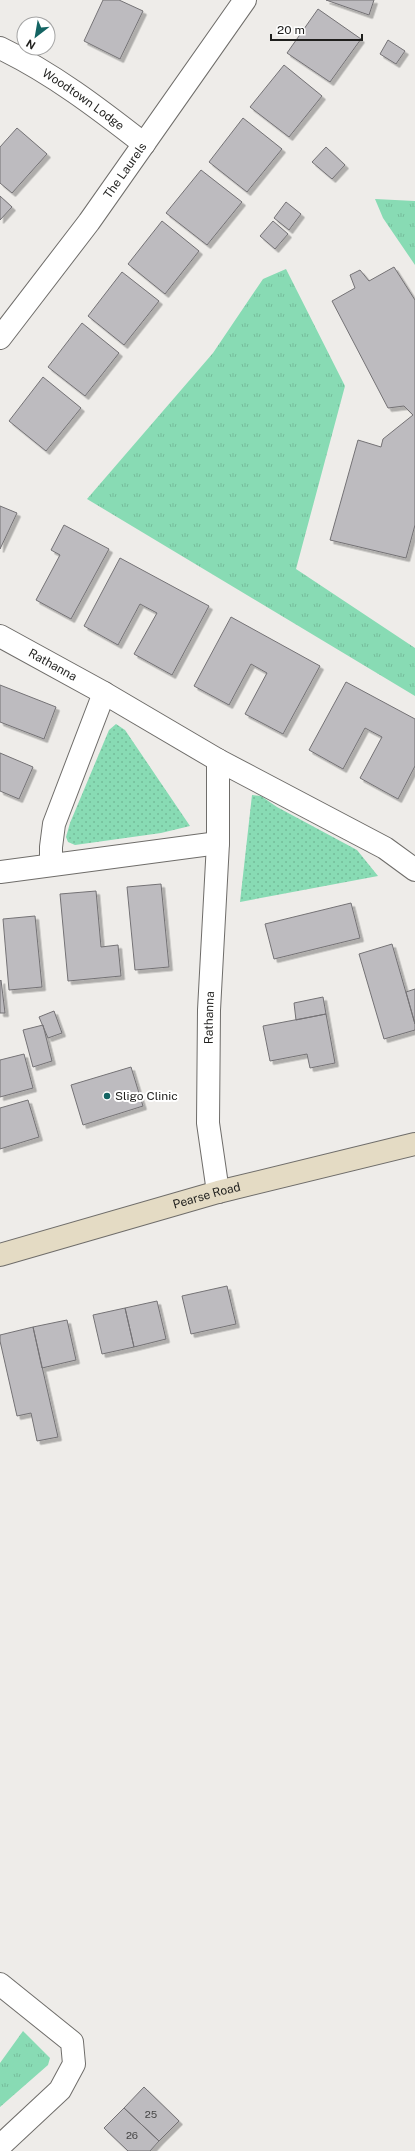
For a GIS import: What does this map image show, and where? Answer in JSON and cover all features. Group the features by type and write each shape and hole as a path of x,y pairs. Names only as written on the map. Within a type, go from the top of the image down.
{"main road":[{"name":"Pearse Road","path":"0,1255 218,1192 415,1144"}],"street":[{"name":"The Laurels","path":"0,338 89,222 245,0"},
{"name":"Woodtown Lodge","path":"0,48 27,60 95,105 144,144"},
{"name":"Rathanna","path":"0,636 104,693 218,760 385,848 415,870"},
{"path":"51,864 51,847 54,824 104,693"},
{"name":"Rathanna","path":"218,760 218,843 209,1010 208,1123 218,1192"},
{"path":"0,872 51,864 218,843"},
{"path":"0,1984 72,2042 74,2064 60,2090 0,2146"}],"green space":[{"path":"375,199 415,201 415,265 383,218"},
{"path":"286,269 345,386 296,569 415,648 415,696 87,499 213,353 263,279"},
{"path":"116,724 125,730 190,826 161,833 75,845 68,842 66,837 70,823 109,730"},
{"path":"252,795 261,796 277,807 357,850 378,876 240,902"},
{"path":"23,2031 50,2058 48,2065 0,2107 0,2063"}],"building":[{"path":"103,0 119,0 143,11 120,59 84,41"},
{"path":"326,0 374,0 369,15"},
{"path":"318,9 361,39 330,82 287,53"},
{"path":"388,40 405,51 396,64 380,54"},
{"path":"284,65 322,96 289,137 250,107"},
{"path":"243,118 282,149 247,192 209,162"},
{"path":"17,128 47,154 12,193 0,183 0,147"},
{"path":"326,147 345,165 332,179 312,162"},
{"path":"201,170 242,202 207,245 166,213"},
{"path":"0,196 12,207 0,220"},
{"path":"286,202 301,214 289,230 274,218"},
{"path":"162,221 199,251 165,294 128,264"},
{"path":"273,221 288,234 275,249 260,236"},
{"path":"394,267 415,300 415,525 406,558 330,540 358,440 381,447 383,439 413,415 404,406 388,408 332,301 355,288 350,275 360,270 369,281"},
{"path":"122,272 159,301 124,345 88,316"},
{"path":"82,323 119,353 85,396 48,367"},
{"path":"43,377 81,408 46,451 9,421"},
{"path":"0,506 17,513 0,549"},
{"path":"64,525 109,549 71,619 36,600 60,555 51,550"},
{"path":"120,558 209,606 172,675 134,654 157,613 140,604 118,645 84,626"},
{"path":"231,617 320,666 283,734 245,714 267,673 251,664 229,705 194,686"},
{"path":"346,682 415,719 415,766 398,799 360,778 382,737 365,728 343,769 309,750"},
{"path":"0,685 56,707 44,739 0,722"},
{"path":"0,753 33,767 19,799 0,791"},
{"path":"161,884 169,967 135,970 127,887"},
{"path":"96,891 101,947 118,945 121,976 68,981 60,894"},
{"path":"351,903 360,938 274,959 265,924"},
{"path":"35,916 42,987 9,990 3,919"},
{"path":"392,944 415,1024 415,1030 384,1039 359,954"},
{"path":"1,980 5,1013 0,1013"},
{"path":"415,989 415,1024 406,992"},
{"path":"323,997 326,1014 296,1020 294,1003"},
{"path":"54,1011 62,1033 48,1038 39,1017"},
{"path":"326,1014 335,1063 310,1068 307,1054 270,1061 263,1026"},
{"path":"43,1025 52,1061 33,1067 23,1030"},
{"path":"24,1054 33,1088 0,1097 0,1060"},
{"name":"Sligo Clinic","path":"131,1067 143,1106 83,1125 71,1085"},
{"path":"28,1100 39,1137 0,1149 0,1108"},
{"path":"227,1286 236,1324 191,1334 182,1296"},
{"path":"157,1301 166,1339 134,1347 125,1308"},
{"path":"125,1308 134,1347 102,1354 93,1315"},
{"path":"67,1320 76,1360 42,1368 33,1327"},
{"path":"33,1327 58,1437 37,1441 31,1413 17,1416 0,1341 0,1335"},
{"path":"144,2087 179,2121 159,2141 124,2108"},
{"path":"124,2108 159,2141 150,2151 128,2151 104,2128"}],"place":[{"name":"Sligo Clinic","path":"107,1096"}]}
